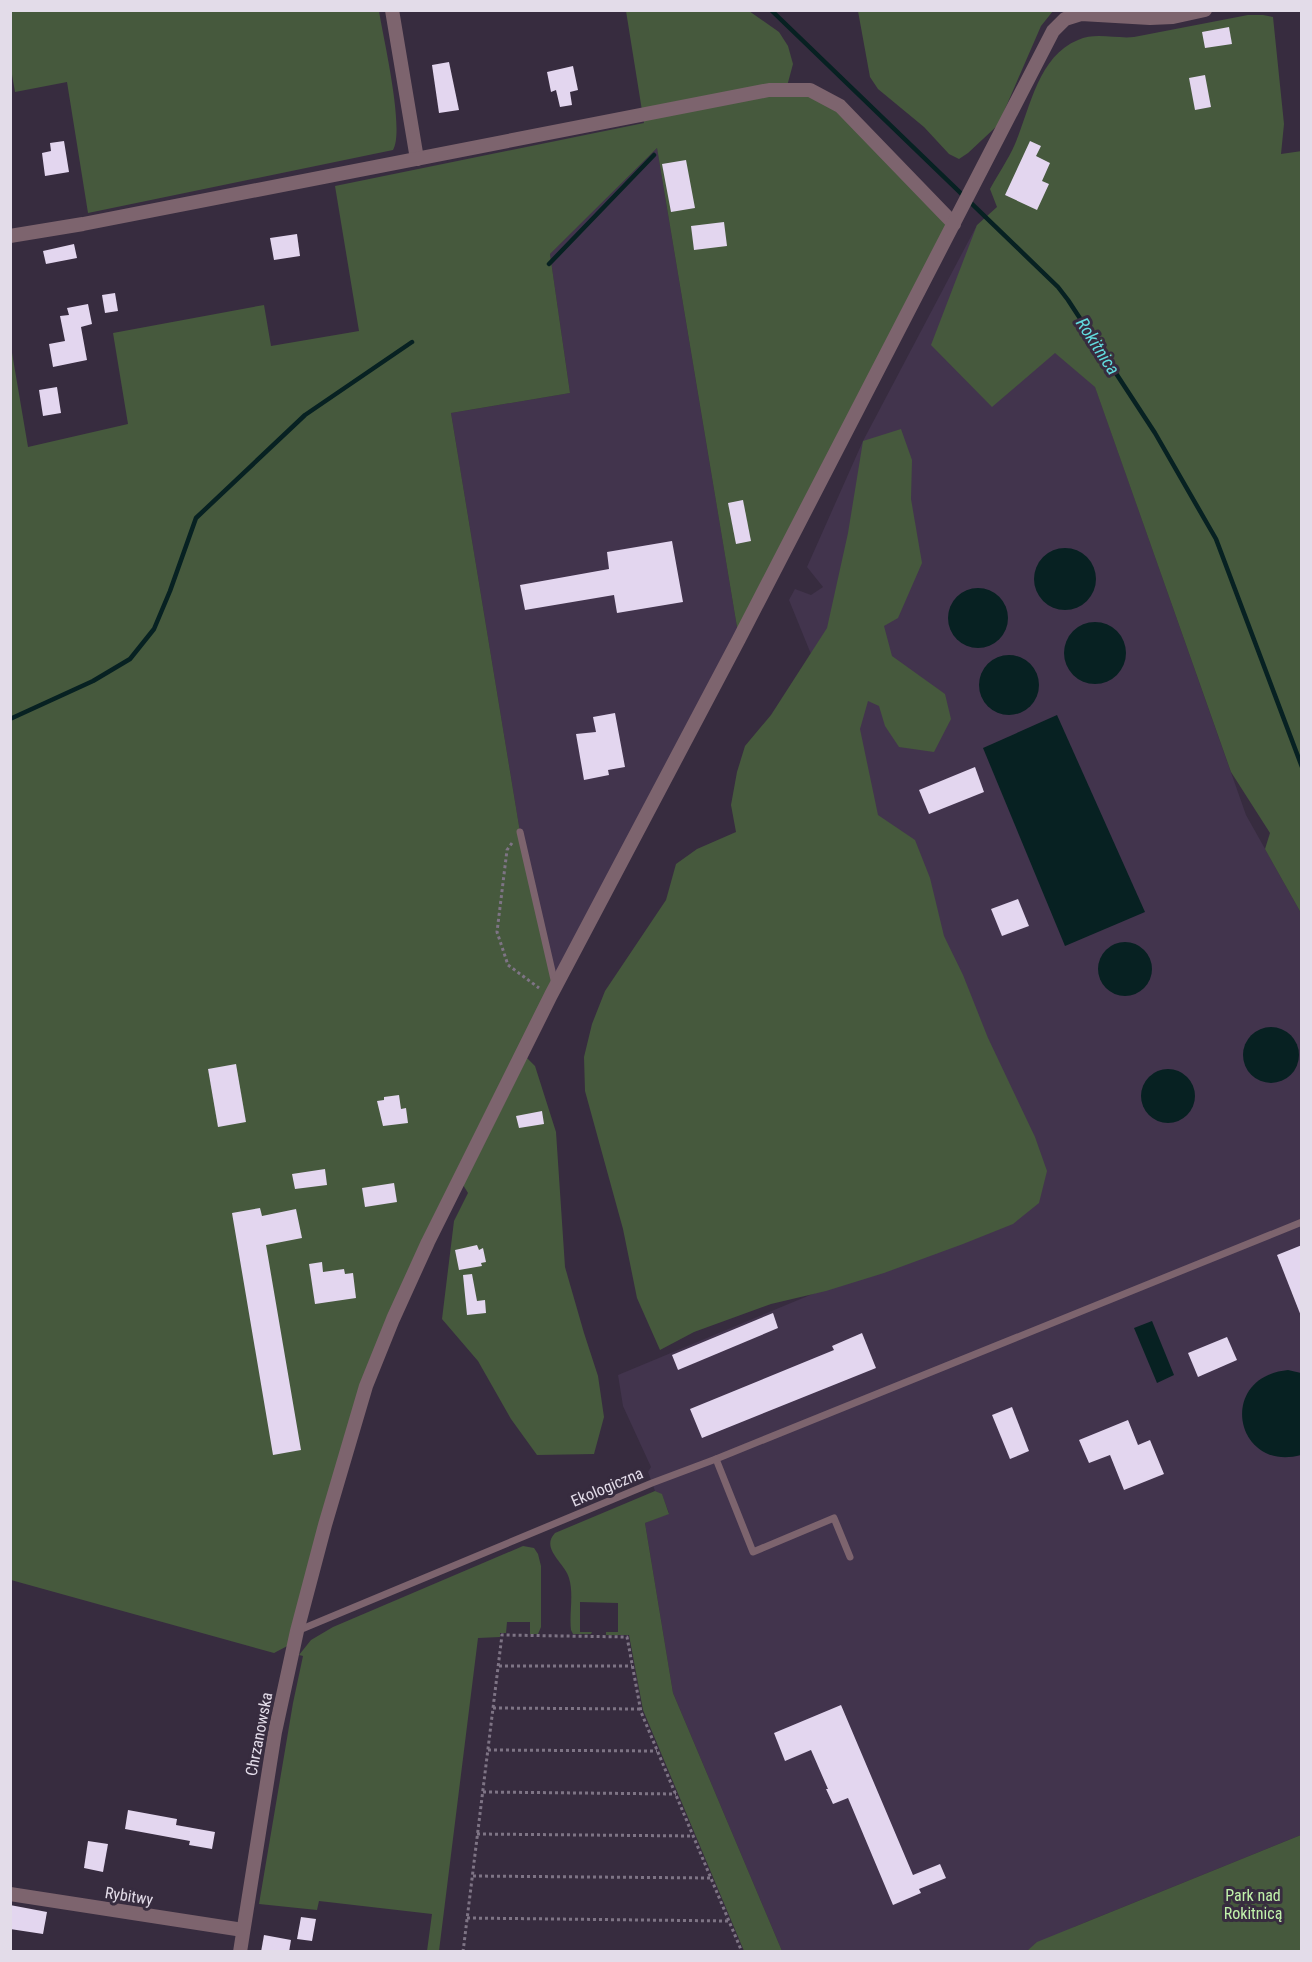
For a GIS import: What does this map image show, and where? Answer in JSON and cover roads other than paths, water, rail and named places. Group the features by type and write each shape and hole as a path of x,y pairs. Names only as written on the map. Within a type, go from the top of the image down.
{"street":[{"path":"392,10 417,159"},
{"name":"Chrzanowska","path":"240,1952 275,1732 297,1631 366,1386 428,1242 553,990 739,639 1053,31 1065,19 1081,14 1150,18 1173,17 1205,10"},
{"path":"10,237 769,90 810,90 840,106 954,224"},
{"name":"Rybitwy","path":"10,1894 243,1930"}],"lane":[{"path":"520,832 553,990"},
{"name":"Ekologiczna","path":"297,1631 652,1483 1302,1222"},
{"path":"716,1459 753,1551 834,1518 850,1557"}],"waterway":[{"name":"Rokitnica","path":"771,10 1058,287 1068,300 1155,433 1216,539 1302,767"},
{"path":"549,264 654,155"},
{"path":"10,719 93,681 130,659 154,629 196,518 305,415 412,342"}],"park label":[{"name":"Park nad Rokitnicą","path":"1253,1904"}]}
